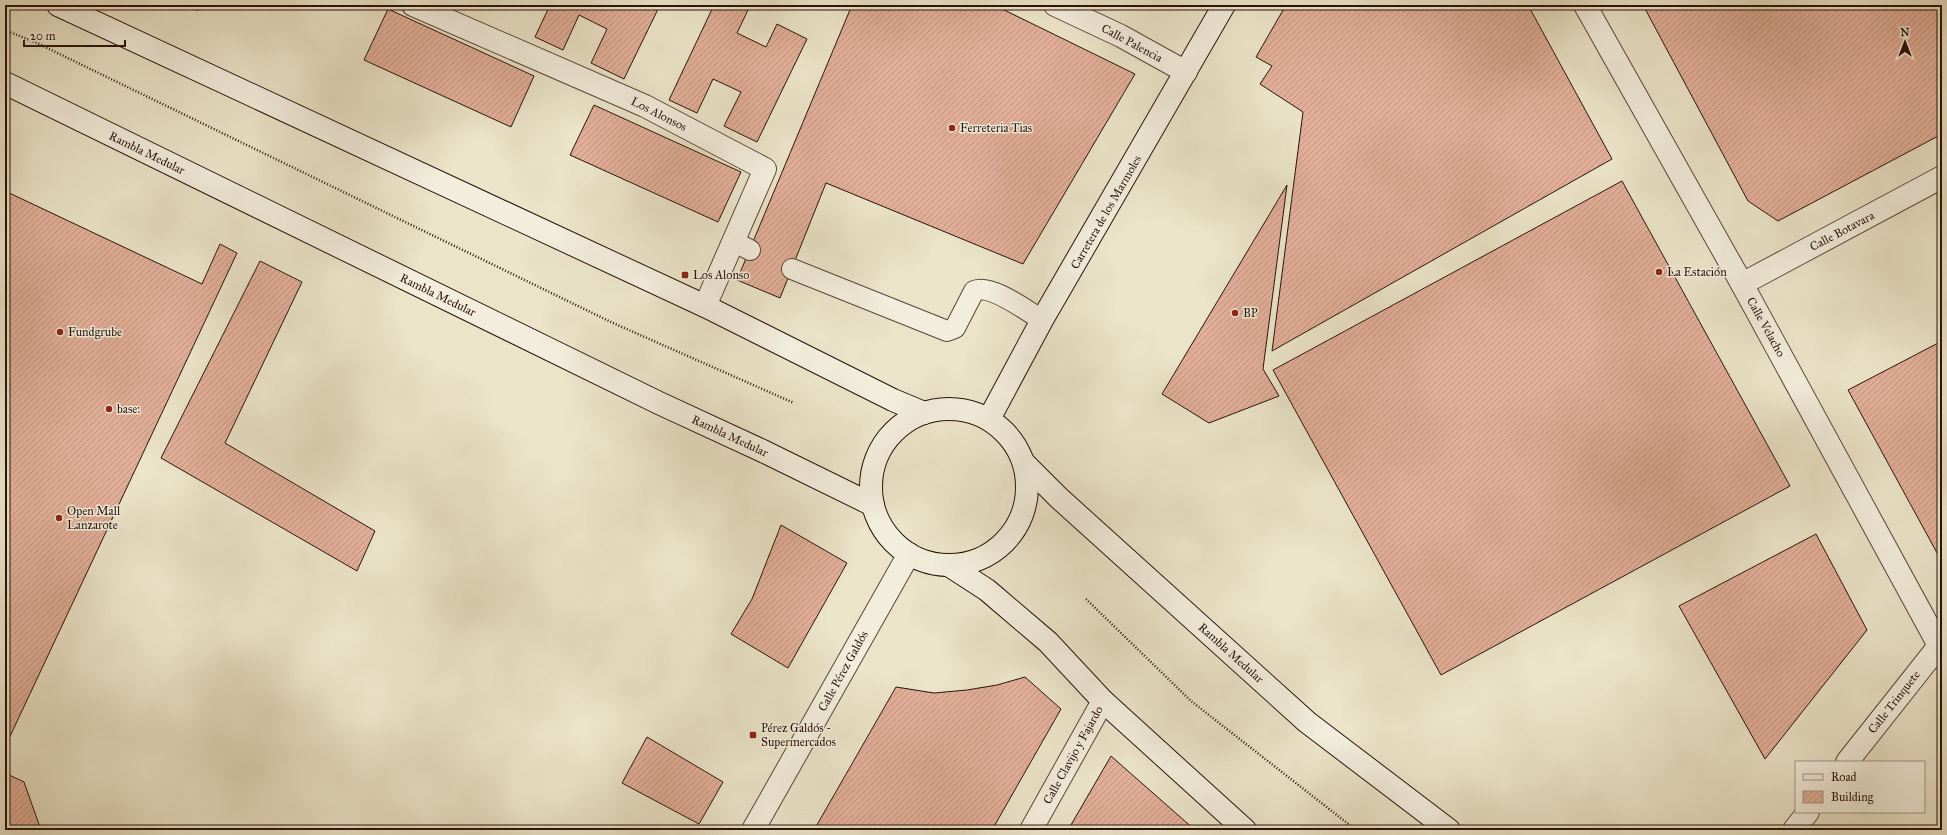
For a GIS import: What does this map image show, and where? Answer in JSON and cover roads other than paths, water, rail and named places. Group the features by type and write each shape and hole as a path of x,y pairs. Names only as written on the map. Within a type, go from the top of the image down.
{"main road":[{"path":"58,5 705,306 886,396 924,413"},
{"name":"Los Alonsos","path":"413,5 645,106 765,169 741,246 705,306"},
{"name":"Calle Palencia","path":"1054,5 1121,36 1186,72"},
{"name":"Carretera de los Marmoles","path":"989,419 1042,320 1224,5"},
{"name":"Calle Velacho","path":"1585,5 1742,284 1941,646"},
{"name":"Rambla Medular","path":"5,83 659,403 765,452 873,505"},
{"name":"Calle Botavara","path":"1742,284 1942,178"},
{"path":"946,409 968,411 989,419 1004,431 1016,446 1024,463 1028,487 1024,511 1013,533 996,550 974,562 950,566 929,563 909,554 889,536 880,525 873,505 871,482 876,460 887,439 904,423 924,413 946,409"},
{"name":"Rambla Medular","path":"1024,463 1059,498 1307,722 1449,830"},
{"name":"Calle Pérez Galdós","path":"753,830 909,554"},
{"path":"950,566 987,590 1048,642 1103,701 1245,830"},
{"name":"Calle Trinquete","path":"1848,761 1941,646"},
{"name":"Calle Clavijo y Fajardo","path":"1031,830 1103,701"},
{"path":"1794,830 1807,813"}],"lane":[{"path":"792,269 938,329 947,331 955,328 974,291 979,288 986,289 1014,302 1042,320"}],"place":[{"name":"Ferreteria Tias","path":"952,128"},
{"name":"La Estación","path":"1659,272"},
{"name":"Los Alonso","path":"685,275"},
{"name":"BP","path":"1235,313"},
{"name":"Fundgrube","path":"60,332"},
{"name":"base:","path":"109,409"},
{"name":"Open Mall Lanzarote","path":"59,518"},
{"name":"Pérez Galdós - Supermercados","path":"753,735"}]}
